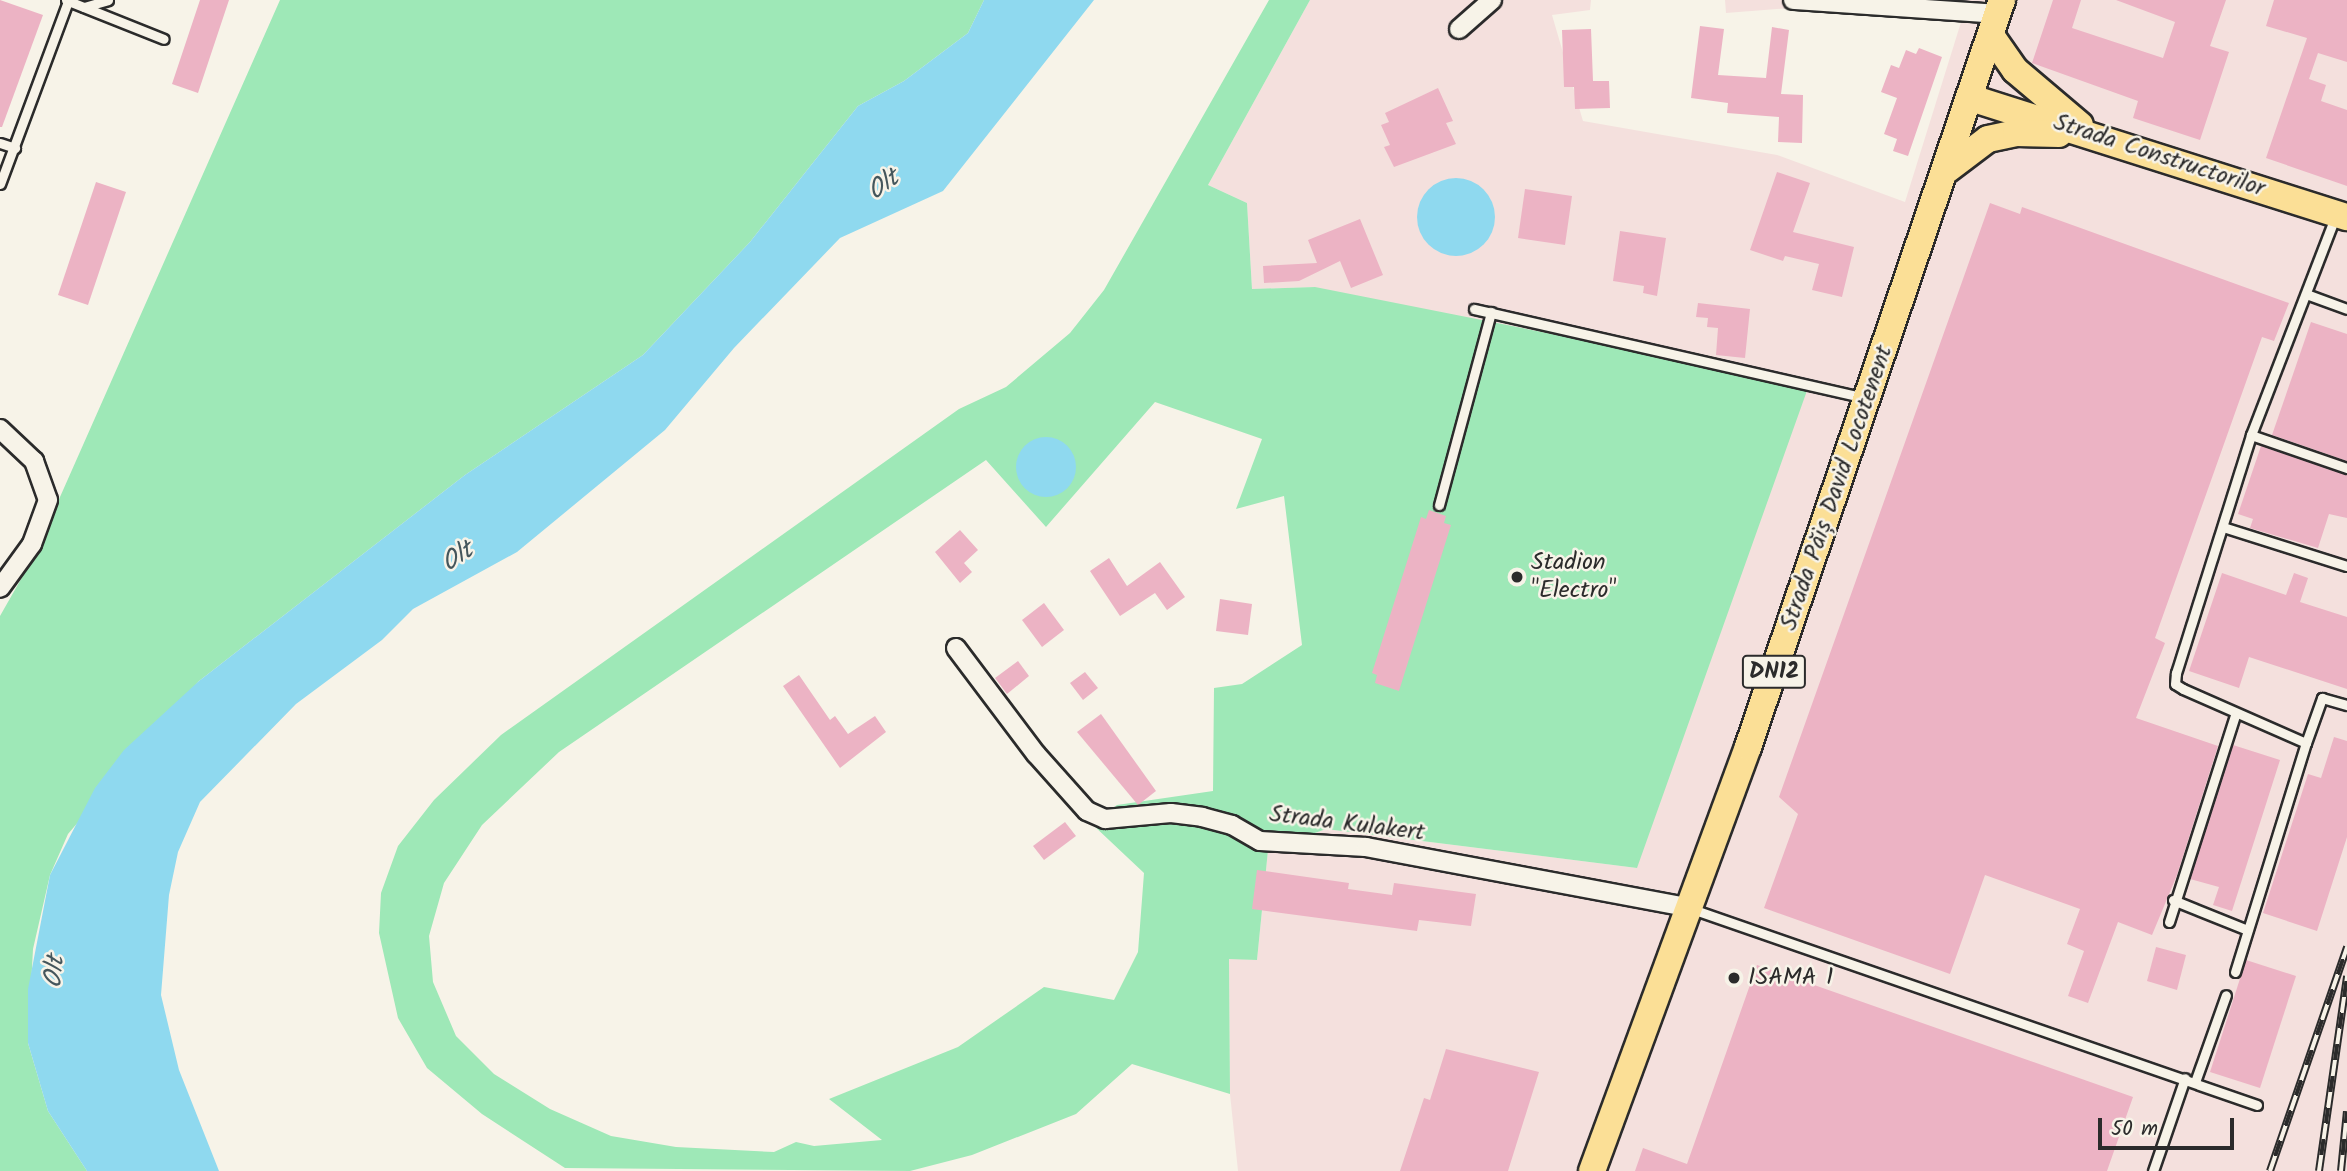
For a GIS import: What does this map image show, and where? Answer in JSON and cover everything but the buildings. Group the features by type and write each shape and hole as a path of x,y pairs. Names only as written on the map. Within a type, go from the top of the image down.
{"main road":[{"name":"Strada Păiș David Locotenent","path":"1592,1171 1869,399 1997,17"},
{"path":"1997,17 2038,92 2093,134"},
{"name":"Strada Constructorilor","path":"1971,98 2093,134 2342,215"},
{"path":"1947,170 1988,139 2016,133 2093,134"}],"street":[{"path":"1459,29 1492,0"},
{"path":"1793,0 1937,5 1997,17"},
{"path":"0,429 34,461 48,500 32,544 0,588"},
{"name":"Strada Kulakert","path":"956,648 1035,754 1087,811 1105,818 1171,813 1202,817 1233,825 1259,841 1366,847 1687,907"}],"lane":[{"path":"0,184 67,0 164,39"},
{"path":"84,7 108,0"},
{"path":"0,143 15,148"},
{"path":"2306,743 2235,715 2175,684 2251,435 2342,215"},
{"path":"2309,295 2347,309"},
{"path":"1475,309 1869,399"},
{"path":"1439,506 1491,312"},
{"path":"2251,435 2347,468"},
{"path":"2223,527 2347,566"},
{"path":"2235,972 2245,929 2322,698 2347,705"},
{"path":"2169,922 2173,900 2235,715"},
{"path":"2173,900 2245,929"},
{"path":"1687,907 2257,1105"},
{"path":"2195,1082 2226,995"},
{"path":"2153,1171 2185,1078"}],"shaded area":[{"path":"1310,0 1591,0 1590,10 1552,15 1583,121 1777,155 1905,202 1962,19 1803,7 1726,13 1725,0 2347,0 2347,1171 1238,1171 1230,1094 1229,958 1257,960 1268,850 1326,829 1637,868 1315,287 1252,289 1247,203 1208,185"}],"green space":[{"path":"280,0 984,0 968,33 904,81 858,106 750,242 643,355 465,475 199,681 68,834 50,875 33,949 28,1043 48,1111 87,1171 0,1171 0,616 33,558"},
{"path":"1269,0 1310,0 1208,185 1247,203 1252,289 1315,287 1809,385 1637,868 1326,829 1268,850 1257,960 1229,959 1230,1094 1132,1064 1076,1114 972,1155 910,1171 565,1168 482,1114 427,1068 398,1018 379,933 381,893 398,846 434,800 501,735 959,409 1006,387 1070,333 1104,290","holes":["1155,402 1262,439 1236,509 1284,496 1302,645 1242,684 1214,688 1213,791 1117,805 1092,824 1144,873 1138,952 1114,1000 1044,987 958,1047 829,1099 882,1140 814,1146 796,1142 774,1152 676,1147 611,1136 550,1109 494,1074 456,1036 433,982 429,936 444,883 482,825 559,752 986,460 1046,527"]}],"water":[{"name":"Olt","path":"984,0 1094,0 943,191 840,238 734,348 665,430 517,552 413,609 382,640 296,704 200,802 178,852 169,895 161,995 179,1070 219,1171 87,1171 48,1111 28,1043 28,989 50,875 95,788 124,750 199,681 465,475 643,355 750,242 858,106 904,81 968,33"},
{"path":"1456,178 1471,181 1483,190 1492,202 1495,217 1492,232 1483,244 1471,253 1456,256 1441,253 1429,244 1420,232 1417,217 1420,202 1429,190 1441,181"},
{"path":"1040,437 1052,437 1071,450 1076,467 1074,479 1063,492 1052,497 1040,497 1021,484 1016,473 1016,461 1029,442"}],"railway":[{"path":"2270,1171 2347,947"},
{"path":"2319,1171 2347,976"},
{"path":"2341,1171 2347,1111"}],"place":[{"name":"Stadion \"Electro\"","path":"1517,577"},
{"name":"ISAMA 1","path":"1734,978"}]}
